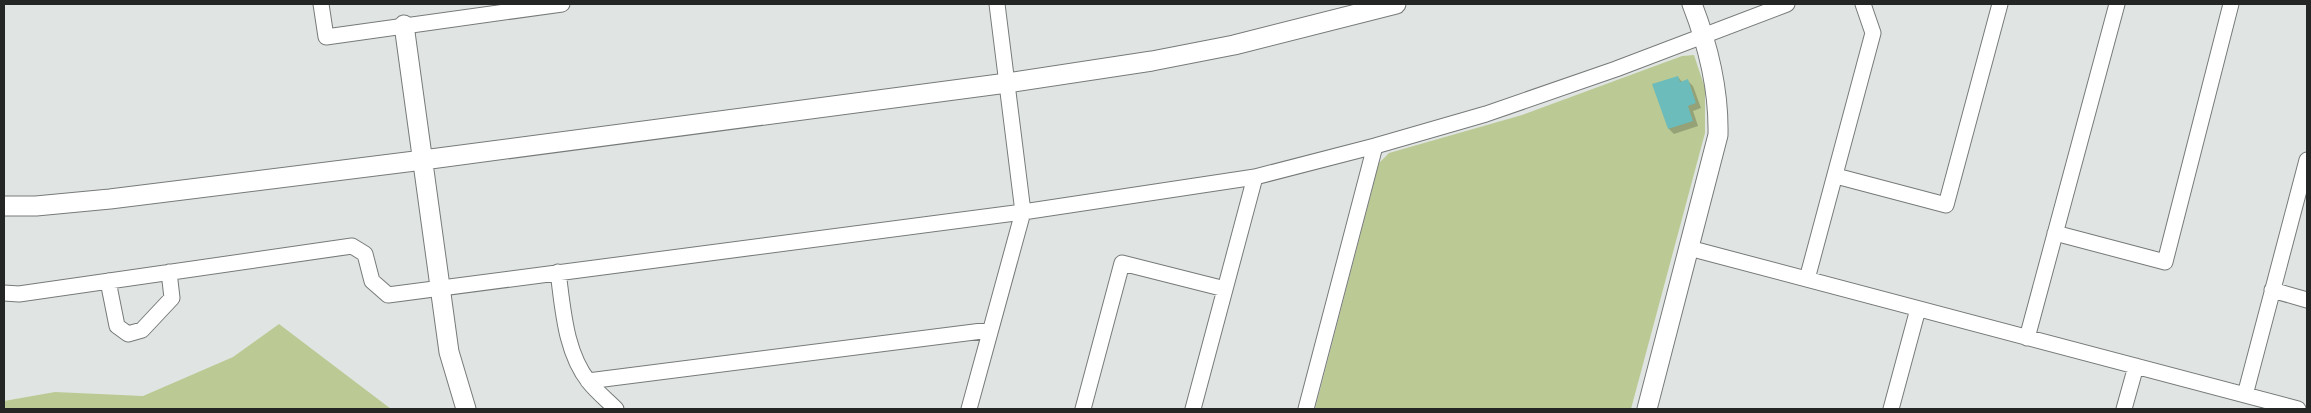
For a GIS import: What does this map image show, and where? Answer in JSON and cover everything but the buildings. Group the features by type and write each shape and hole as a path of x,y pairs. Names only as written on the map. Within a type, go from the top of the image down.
{"street":[{"path":"321,4 326,37 562,4"},
{"path":"969,409 1023,212 996,4"},
{"path":"4,206 36,206 110,199 423,160 1152,61 1234,45 1396,4"},
{"path":"1647,409 1718,135 1718,114 1705,36 1692,4"},
{"path":"4,293 19,294 352,246 365,254 372,281 388,296 1023,212 1255,177 1375,146 1495,111 1705,36 1787,4"},
{"path":"1807,279 1874,33 1863,4"},
{"path":"1836,176 1946,206 2000,4"},
{"path":"2027,338 2117,4"},
{"path":"2055,233 2164,262 2231,4"},
{"path":"404,26 449,352 466,409"},
{"path":"1306,409 1375,146"},
{"path":"2245,395 2307,160"},
{"path":"1193,409 1255,177"},
{"path":"1689,248 2298,409"},
{"path":"1083,409 1122,264 1225,289"},
{"path":"108,281 117,326 128,334 142,330 172,298 169,272"},
{"path":"558,272 566,326 575,358 588,381 616,409"},
{"path":"2272,290 2307,300"},
{"path":"1891,409 1918,309"},
{"path":"588,381 990,330"},
{"path":"2124,409 2136,366"}],"green space":[{"path":"1694,55 1705,88 1705,133 1631,409 1315,409 1379,163 1389,153 1522,115 1682,56"},
{"path":"279,324 391,409 4,409 4,401 55,392 143,396 233,357"}]}
